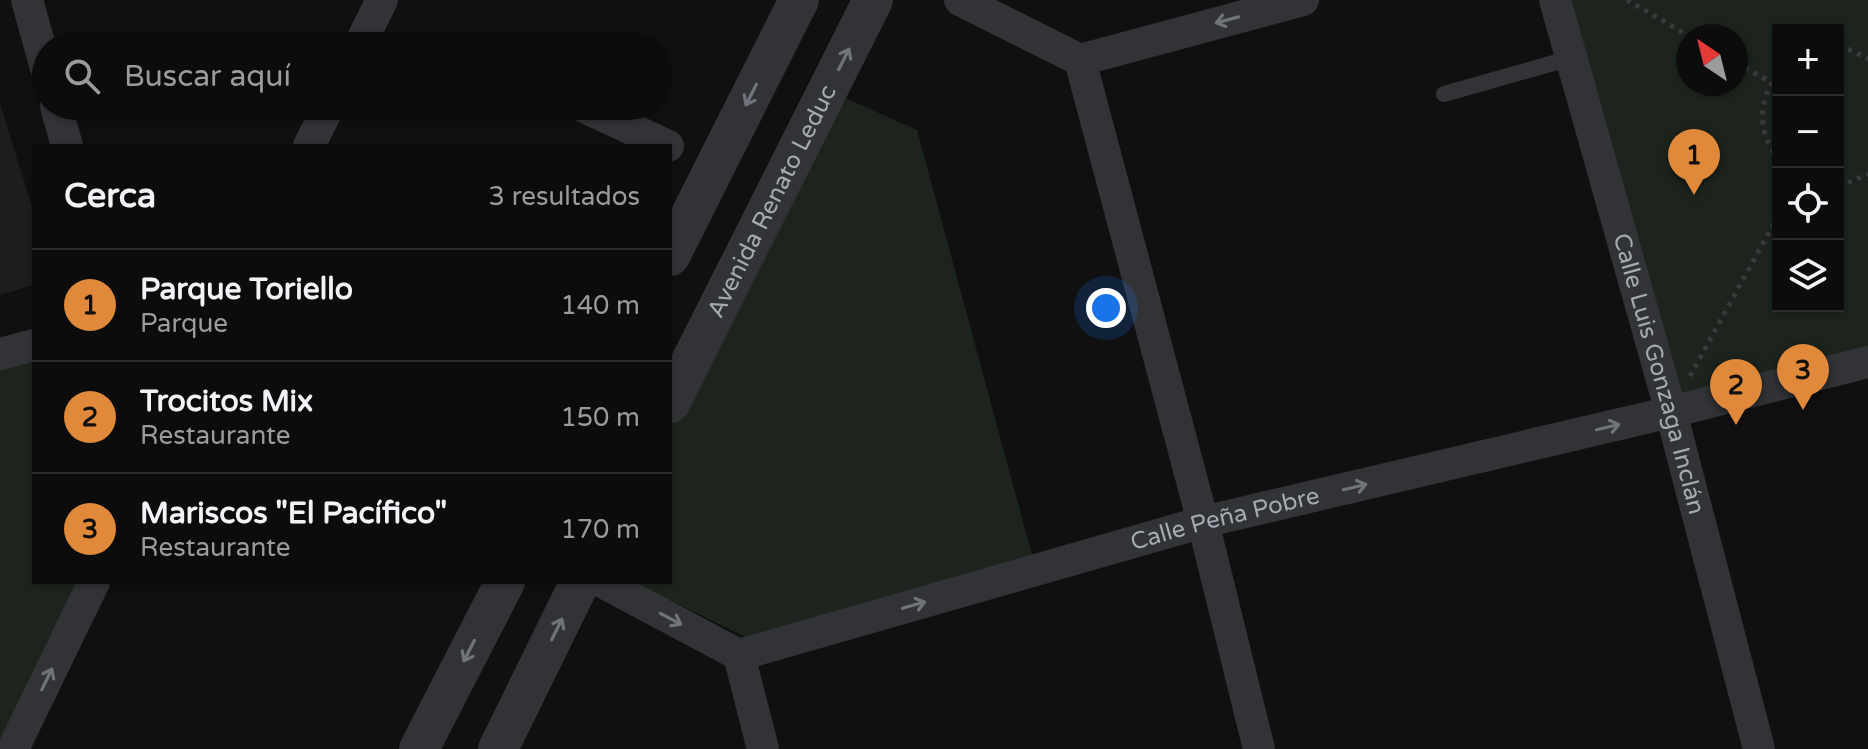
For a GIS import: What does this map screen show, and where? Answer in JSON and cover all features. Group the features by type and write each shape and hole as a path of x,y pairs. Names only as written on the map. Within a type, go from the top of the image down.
{"street":[{"path":"27,0 36,32"},
{"path":"366,32 382,0"},
{"path":"672,252 799,0"},
{"name":"Avenida Renato Leduc","path":"672,399 873,0"},
{"path":"960,0 1080,60 1303,0"},
{"name":"Calle Luis Gonzaga Inclán","path":"1555,0 1671,412 1759,749"},
{"path":"1080,60 1203,522 1259,749"},
{"path":"60,120 66,144"},
{"path":"310,144 322,120"},
{"path":"612,120 665,144"},
{"path":"672,147 715,167"},
{"path":"0,354 32,346"},
{"name":"Calle Peña Pobre","path":"739,655 1203,522 1671,412 1868,362"},
{"path":"13,749 93,584"},
{"path":"419,749 504,584"},
{"path":"498,749 579,584"},
{"path":"606,584 739,655 763,749"}],"lane":[{"path":"1444,94 1571,58"}],"path":[{"path":"1627,0 1676,28"},
{"path":"1844,50 1868,59"},
{"path":"1748,70 1771,82 1763,104 1762,126 1772,151"},
{"path":"1844,183 1868,174"},
{"path":"1671,412 1772,227"}],"shaded area":[{"path":"1555,0 1868,0 1868,362 1671,412"},
{"path":"836,94 917,130 1032,555 745,637 637,584 672,584 672,416"},
{"path":"0,104 32,207 32,286 0,295"},
{"path":"32,351 32,584 84,584 0,743 0,360"}],"place":[{"name":"Parque Toriello","path":"1694,195"},
{"name":"Mariscos \"El Pacífico\"","path":"1803,410"},
{"name":"Trocitos Mix","path":"1736,425"}]}
